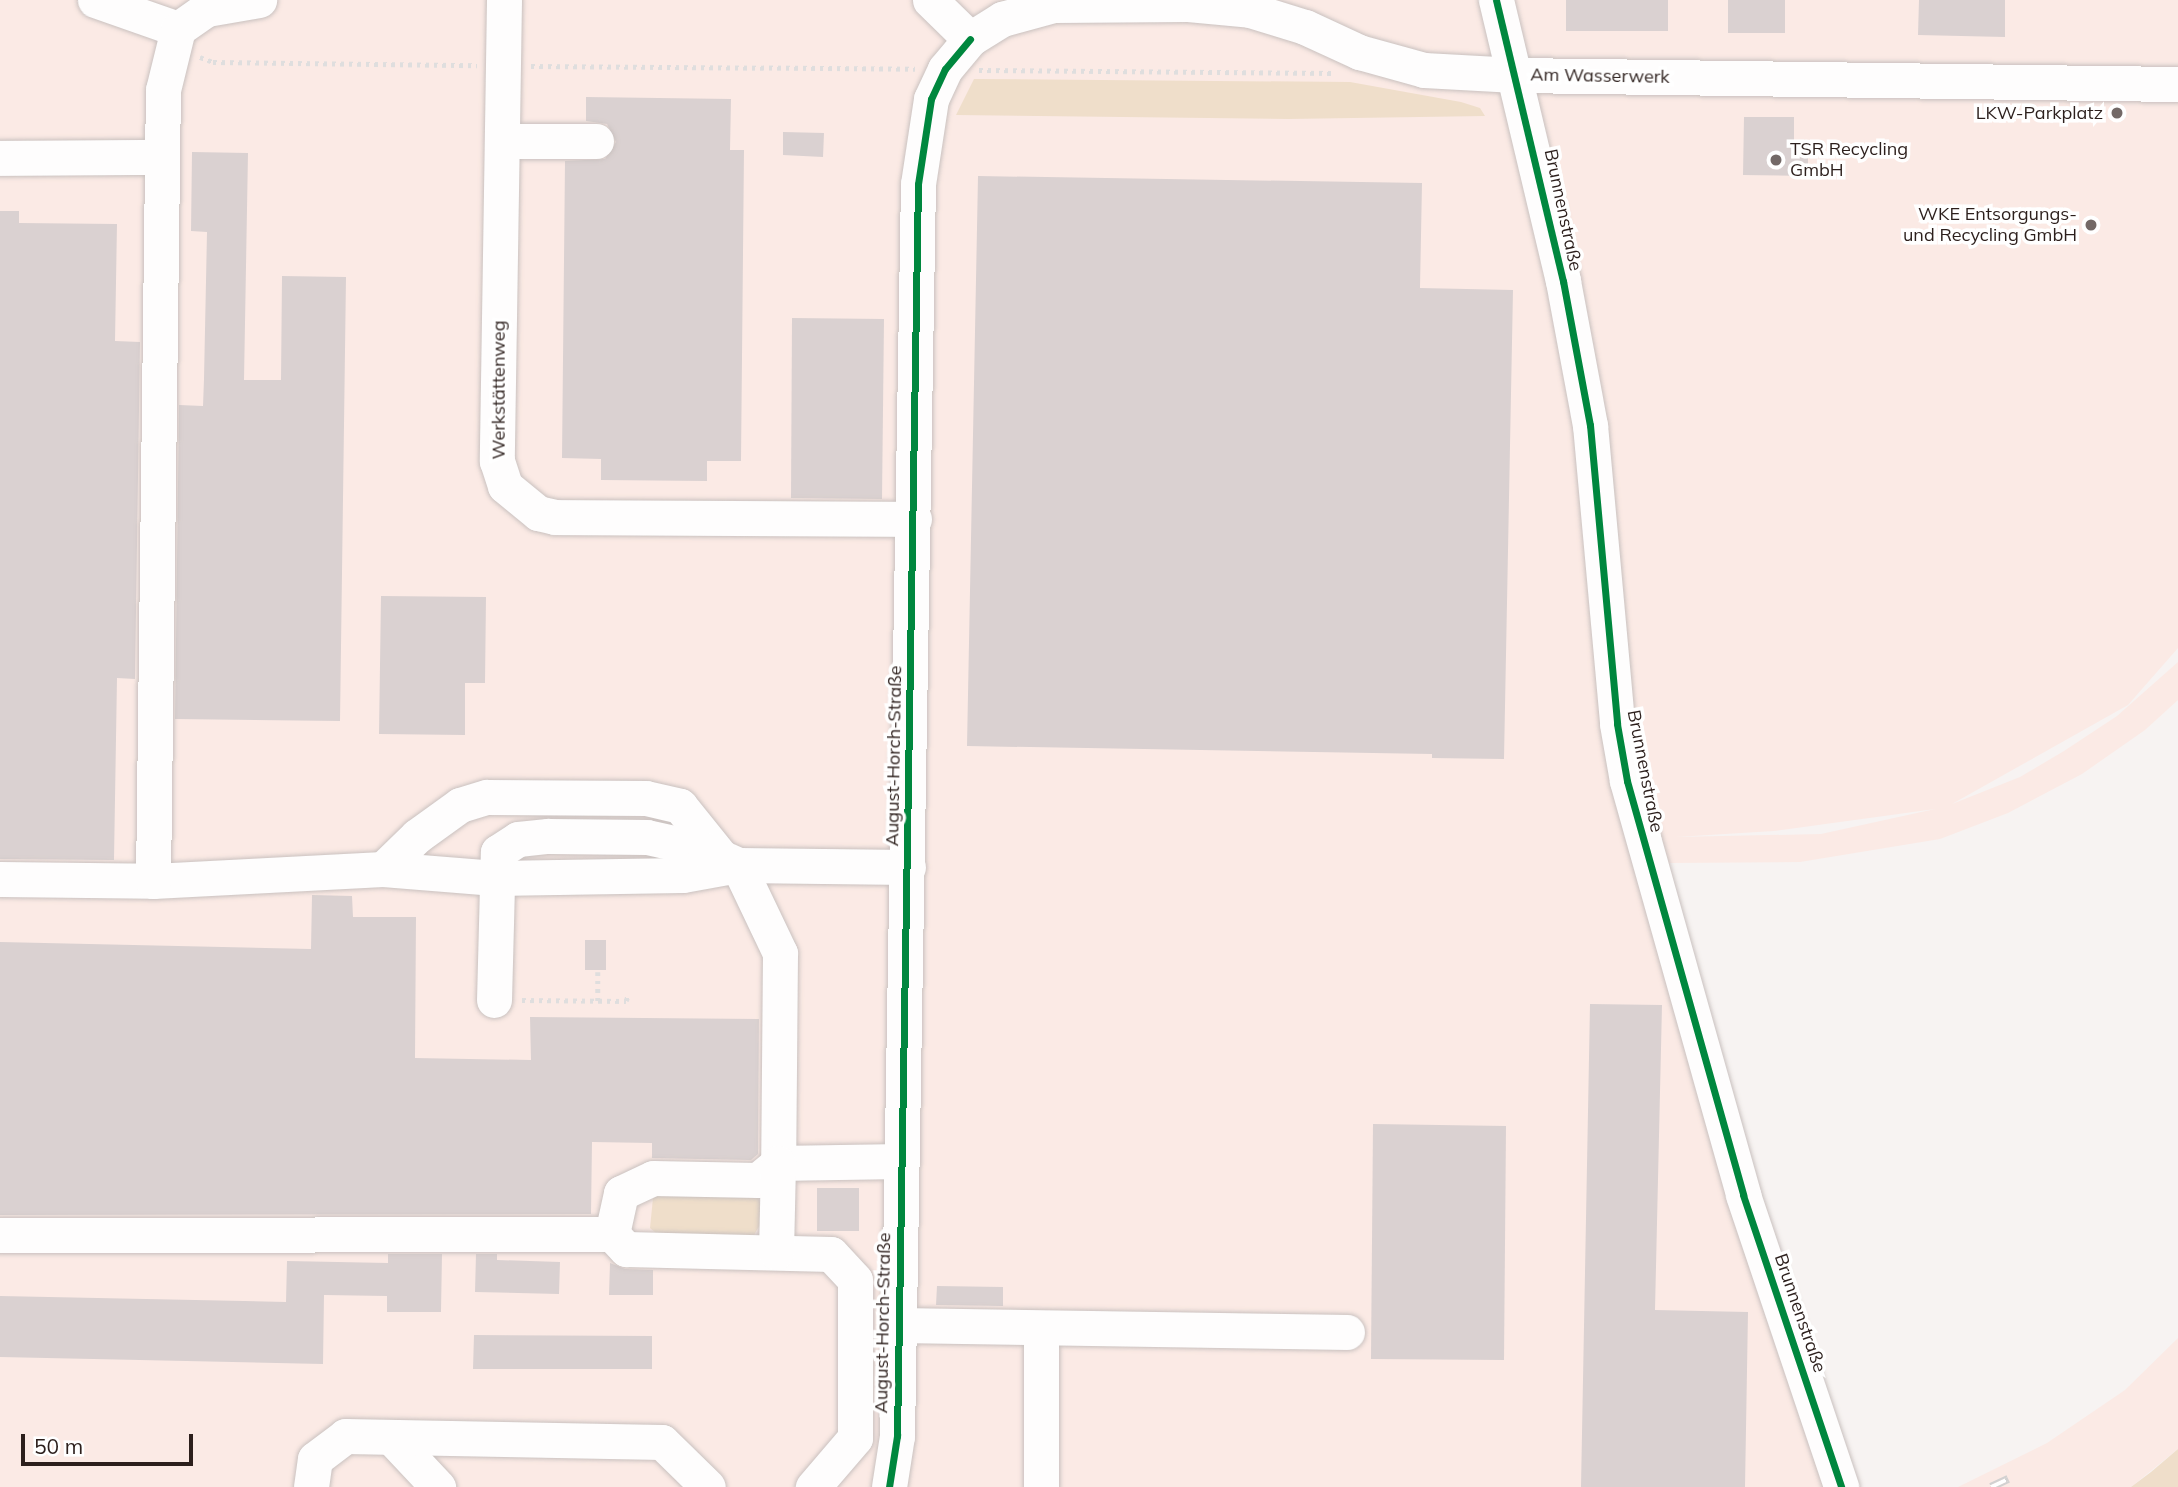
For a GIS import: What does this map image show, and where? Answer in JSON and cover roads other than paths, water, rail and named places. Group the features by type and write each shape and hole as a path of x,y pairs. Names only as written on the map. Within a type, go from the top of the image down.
{"street":[{"path":"95,0 175,37"},
{"path":"153,881 162,365 161,112 175,37 207,9 259,0"},
{"name":"Werkstättenweg","path":"504,0 497,461 505,486 521,502 538,513 555,517 914,519"},
{"path":"930,0 970,39"},
{"name":"Brunnenstraße","path":"1496,0 1563,281 1590,425 1617,724 1627,781 1743,1195 1841,1487"},
{"name":"Am Wasserwerk","path":"970,39 1002,19 1054,5 1188,4 1250,10 1391,63 1515,75 2178,84"},
{"name":"August-Horch-Straße","path":"889,1487 897,1436 918,184 923,129 945,69 970,39"},
{"path":"502,141 596,141"},
{"path":"0,158 160,157"},
{"path":"383,869 417,836 460,805 487,797 646,797 680,806 712,862 780,953 776,1252"},
{"path":"494,1000 495,878 498,852 518,839 647,837 712,862 908,867"},
{"path":"0,879 153,881 383,869 495,878"},
{"path":"612,1234 621,1193 653,1178 758,1180 778,1163 901,1161"},
{"path":"0,1235 612,1234 626,1249 831,1254 855,1280 855,1438 813,1487"},
{"path":"899,1325 1347,1332"},
{"path":"1041,1328 1041,1487"},
{"path":"311,1487 315,1460 345,1436 662,1442 708,1487"},
{"path":"391,1437 438,1487"}],"railway":[{"path":"1991,1487 2008,1479"}],"place":[{"name":"LKW-Parkplatz","path":"2117,113"},
{"name":"TSR Recycling GmbH","path":"1776,160"},
{"name":"WKE Entsorgungs- und Recycling GmbH","path":"2091,225"}]}
